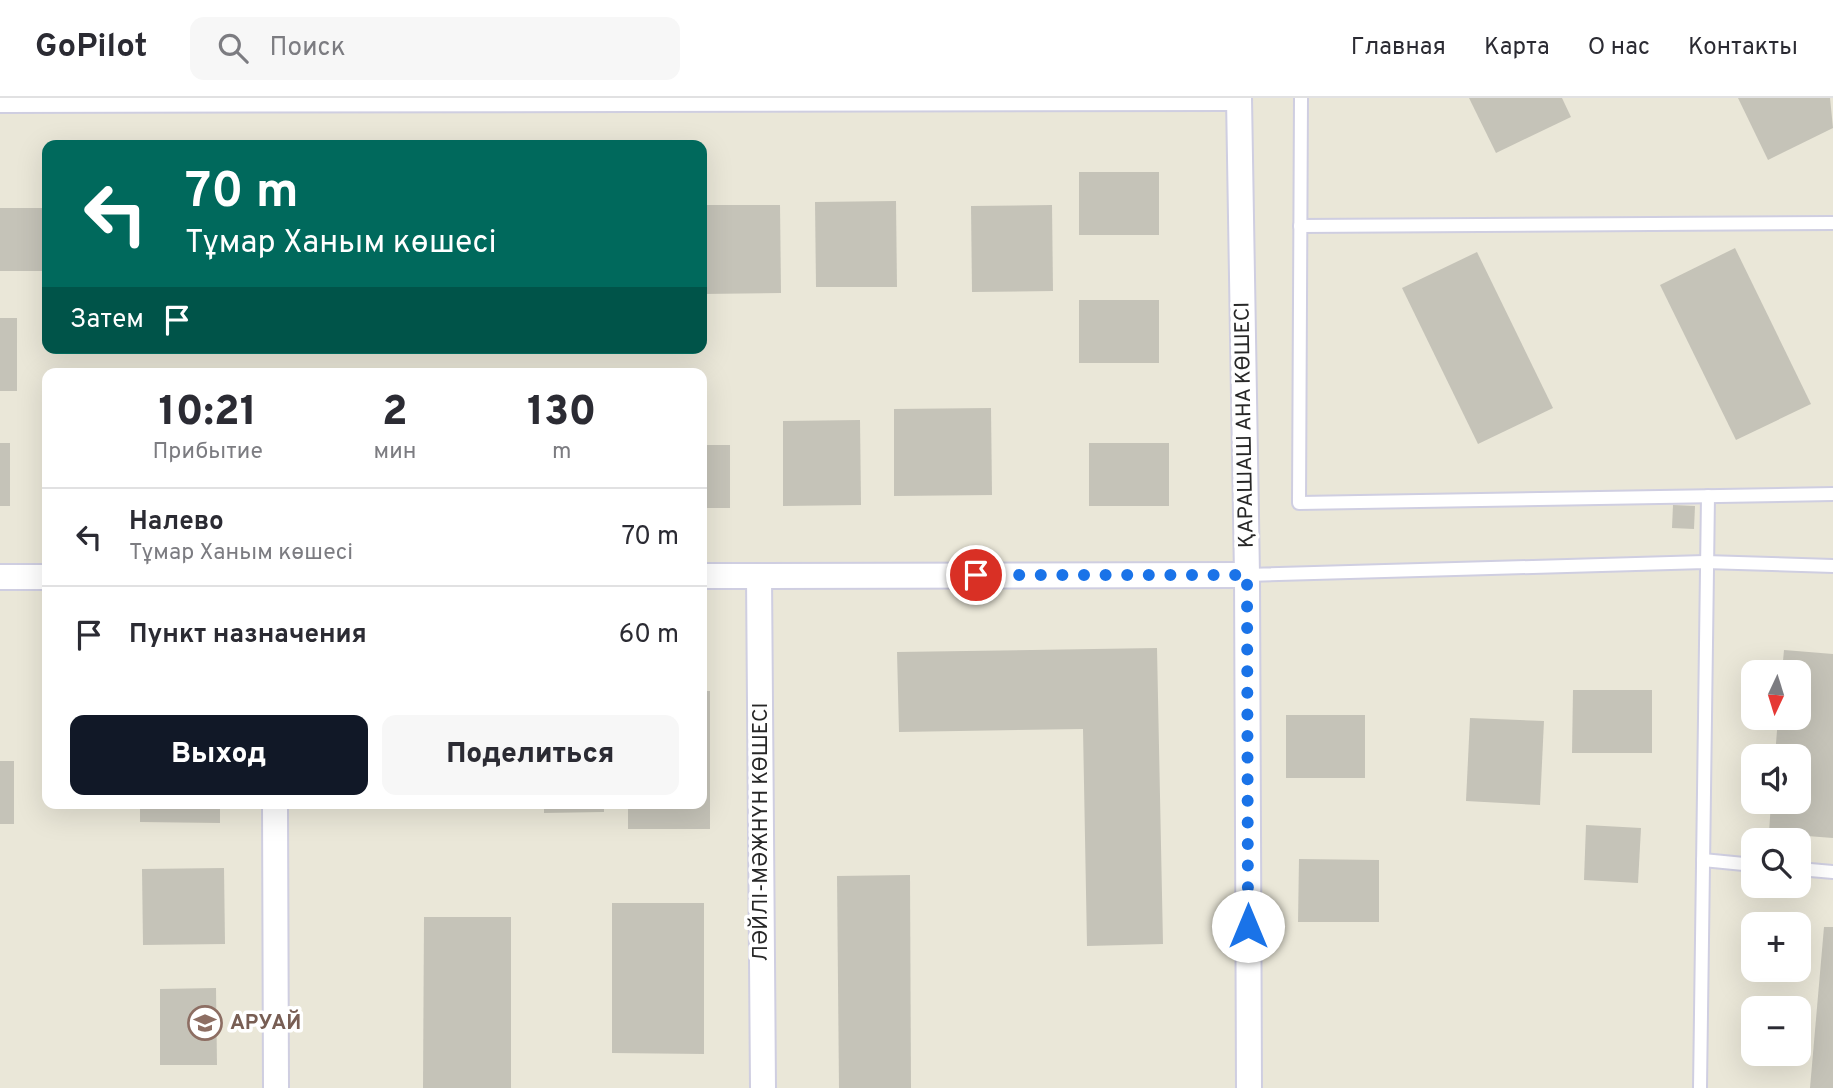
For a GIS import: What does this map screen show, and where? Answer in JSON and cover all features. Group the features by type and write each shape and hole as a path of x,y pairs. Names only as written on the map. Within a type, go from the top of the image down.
{"street":[{"path":"0,100 1233,98"},
{"name":"ҚАРАШАШ АНА КӨШЕСІ","path":"1240,98 1247,575 1249,1088"},
{"path":"707,576 1247,575"},
{"name":"ЛӘЙЛІ-МӘЖНҮН КӨШЕСІ","path":"759,576 762,1088"},
{"path":"0,577 42,577"},
{"path":"275,809 276,1088"}],"lane":[{"path":"1301,98 1299,503 1833,494"},
{"path":"1300,226 1833,223"},
{"path":"1700,1088 1707,496"},
{"path":"1247,575 1705,562 1833,566"},
{"path":"1703,860 1741,864"},
{"path":"1811,870 1833,872"}],"building":[{"path":"1469,98 1562,98 1571,117 1496,153"},
{"path":"1738,98 1830,98 1833,128 1768,160"},
{"path":"1079,172 1159,172 1159,235 1079,235"},
{"path":"896,201 897,287 816,287 815,202"},
{"path":"707,205 780,205 781,293 707,294"},
{"path":"1052,205 1053,291 972,292 971,206"},
{"path":"0,208 42,208 42,271 0,271"},
{"path":"1735,248 1811,404 1736,440 1660,285"},
{"path":"1477,252 1553,408 1478,444 1402,288"},
{"path":"1079,300 1159,300 1159,363 1079,363"},
{"path":"0,318 17,318 17,391 0,391"},
{"path":"991,408 992,495 894,496 894,409"},
{"path":"860,420 861,505 783,506 783,421"},
{"path":"0,443 10,443 10,506 0,506"},
{"path":"1089,443 1169,443 1169,506 1089,506"},
{"path":"707,445 730,445 730,508 707,508"},
{"path":"1673,505 1695,506 1694,529 1672,528"},
{"path":"1157,648 1163,944 1087,946 1083,729 899,732 897,652"},
{"path":"1784,650 1833,654 1833,838 1811,836 1811,828 1769,828 1770,814 1811,814 1811,744 1776,744 1777,730 1811,730 1811,660 1783,660"},
{"path":"1573,690 1652,690 1652,753 1572,753"},
{"path":"707,691 710,691 710,829 628,829 628,809 707,809"},
{"path":"1286,715 1365,715 1365,778 1286,778"},
{"path":"1470,718 1544,721 1540,805 1466,801"},
{"path":"0,761 14,761 14,824 0,824"},
{"path":"140,809 220,809 220,823 140,822"},
{"path":"544,809 604,809 604,812 544,813"},
{"path":"1586,825 1641,828 1638,883 1584,880"},
{"path":"1299,859 1379,860 1379,922 1298,922"},
{"path":"224,868 225,944 143,945 142,869"},
{"path":"910,875 911,1088 839,1088 837,876"},
{"path":"612,903 704,903 704,1054 612,1053"},
{"path":"424,917 511,917 511,1088 423,1088"},
{"path":"1824,927 1833,927 1833,1088 1810,1088"},
{"path":"216,988 217,1065 160,1065 160,989"}],"place":[{"name":"АРУАЙ","path":"205,1023"}],"route":[{"path":"976,575 1247,575 1248,926"}]}
